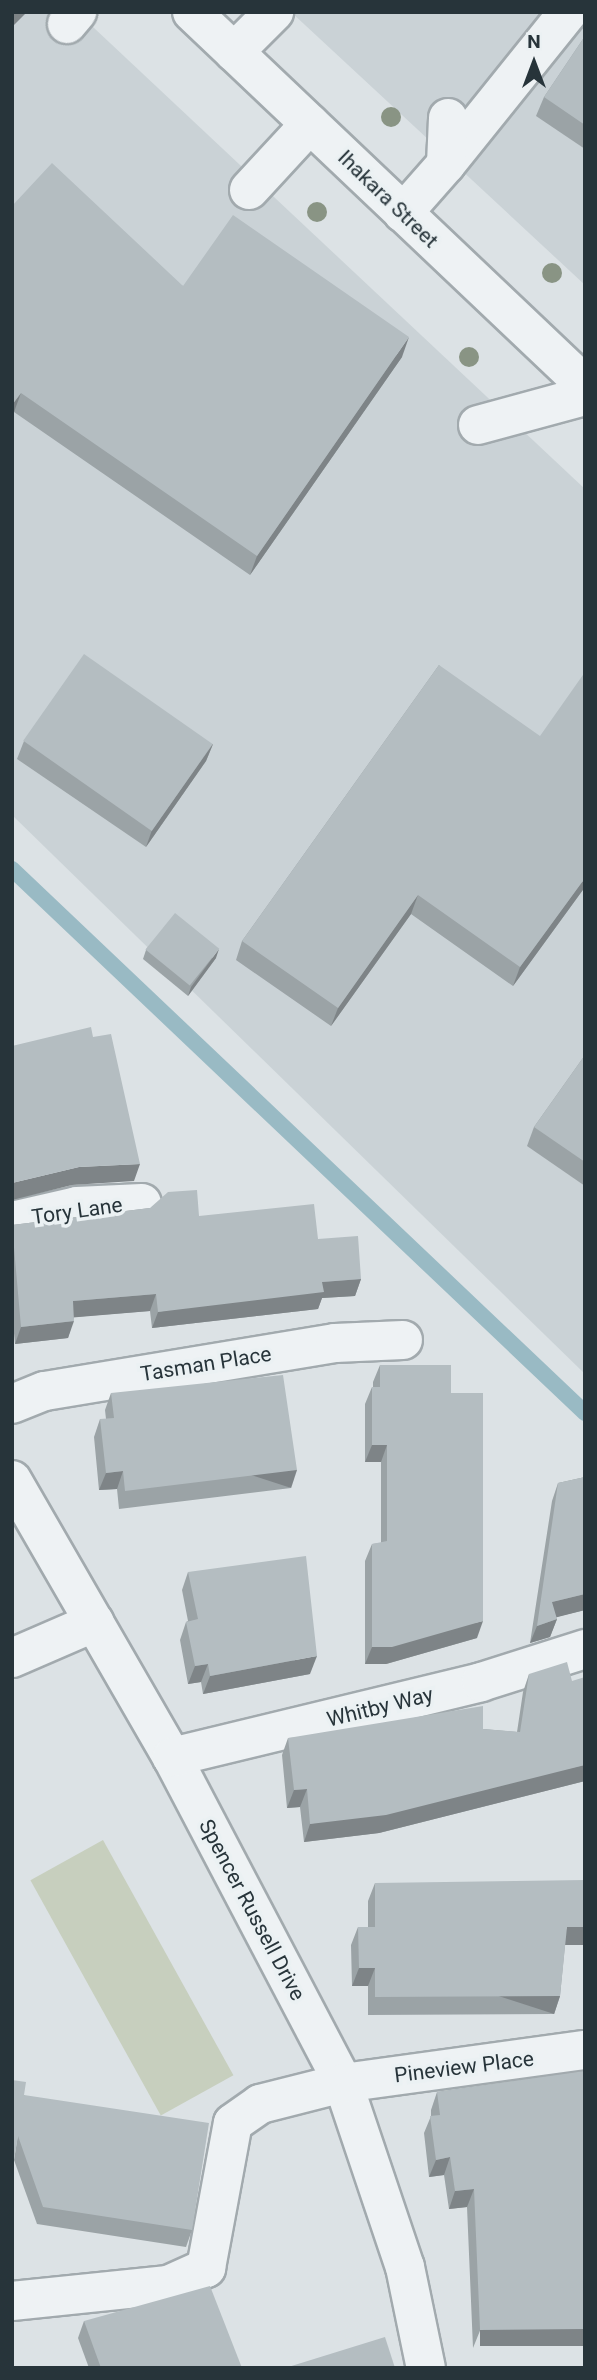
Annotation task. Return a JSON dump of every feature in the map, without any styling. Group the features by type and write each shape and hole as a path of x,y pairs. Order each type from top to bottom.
{"street":[{"name":"Ihakara Street","path":"192,12 585,385"},
{"path":"234,52 274,12"},
{"path":"403,213 446,164 568,12"},
{"path":"446,164 448,118"},
{"path":"249,190 310,124"},
{"path":"478,425 585,396"},
{"name":"Tory Lane","path":"12,1221 77,1206 142,1203"},
{"name":"Tasman Place","path":"12,1404 45,1391 335,1343 403,1340"},
{"name":"Spencer Russell Drive","path":"12,1480 172,1757 344,2082 405,2267 426,2368"},
{"path":"12,1658 95,1622"},
{"name":"Whitby Way","path":"172,1757 481,1682 585,1649"},
{"name":"Pineview Place","path":"12,2301 168,2285 206,2268 233,2123 260,2105 344,2082 585,2050"}],"shaded area":[{"path":"12,12 77,12 585,489 585,1374 12,815"},
{"path":"291,12 585,12 585,285"}],"green space":[{"path":"103,1840 233,2075 161,2116 30,1880"}],"building":[{"path":"585,36 585,125 544,97"},
{"path":"52,163 183,286 233,215 409,337 257,556 21,393 12,405 12,206"},
{"path":"84,654 213,744 152,831 23,741"},
{"path":"439,665 540,736 585,672 585,878 520,967 418,895 338,1008 242,941"},
{"path":"175,913 219,949 190,985 145,950"},
{"path":"91,1027 93,1037 111,1034 140,1164 79,1167 12,1183 12,1046"},
{"path":"585,1055 585,1162 534,1127"},
{"path":"197,1190 199,1216 314,1204 318,1239 358,1236 361,1279 322,1282 324,1292 158,1312 156,1294 73,1301 74,1321 21,1327 12,1225 150,1208 168,1192"},
{"path":"380,1365 451,1365 451,1393 483,1393 483,1621 392,1647 372,1647 372,1544 387,1541 387,1445 372,1445 372,1387 380,1387"},
{"path":"283,1375 297,1470 125,1491 123,1471 106,1473 100,1419 114,1418 111,1393"},
{"path":"585,1477 585,1594 552,1602 557,1619 537,1626 558,1483"},
{"path":"306,1556 317,1656 210,1676 208,1664 195,1666 186,1622 198,1619 188,1572"},
{"path":"567,1662 572,1681 585,1677 585,1765 386,1815 310,1824 307,1789 294,1790 288,1738 483,1706 483,1729 520,1732 529,1674"},
{"path":"585,1880 585,1927 567,1927 560,1996 375,1997 375,1968 359,1968 358,1927 375,1927 375,1883"},
{"path":"585,2071 585,2329 480,2330 474,2189 455,2191 450,2157 436,2160 430,2116 440,2115 437,2092"},
{"path":"12,2080 26,2082 24,2095 209,2123 192,2230 43,2207 18,2136 12,2172"},
{"path":"210,2286 242,2368 101,2368 84,2321"},
{"path":"385,2337 395,2368 285,2368"}],"waterway":[{"path":"12,869 585,1413"}]}
